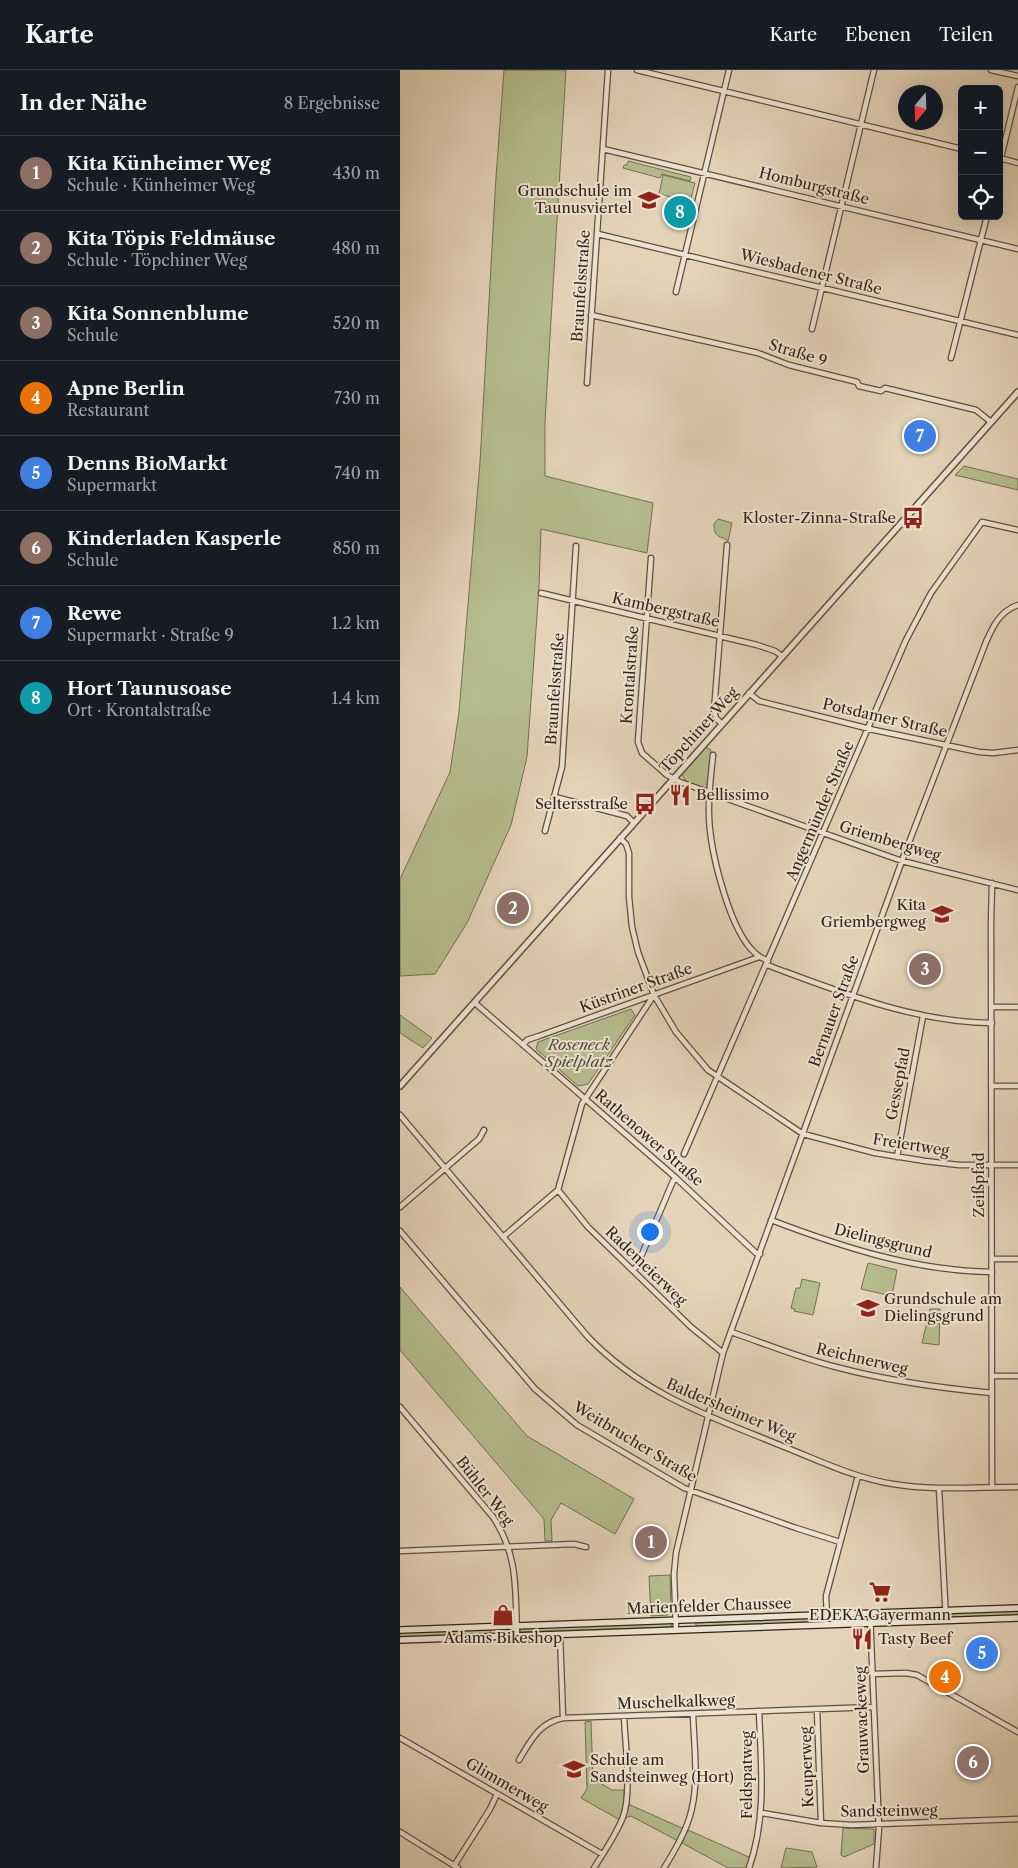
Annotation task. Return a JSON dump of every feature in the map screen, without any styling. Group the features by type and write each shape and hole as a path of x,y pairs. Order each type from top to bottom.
{"main road":[{"name":"Marienfelder Chaussee","path":"400,1630 1018,1608"},
{"name":"Marienfelder Chaussee","path":"400,1640 1018,1618"}],"street":[{"name":"Braunfelsstraße","path":"587,383 608,70"},
{"path":"637,70 958,148"},
{"path":"676,292 730,70"},
{"path":"812,329 874,70"},
{"path":"992,70 1018,76"},
{"path":"1003,146 1018,87"},
{"name":"Homburgstraße","path":"603,149 1018,249"},
{"path":"1003,159 1018,163"},
{"path":"952,358 986,220"},
{"name":"Wiesbadener Straße","path":"598,234 1018,335"},
{"name":"Straße 9","path":"591,314 758,353 789,365 858,382 859,386 881,391 885,388 976,410 991,422"},
{"name":"Töpchiner Weg","path":"400,1086 1018,392"},
{"name":"Angermünder Straße","path":"684,1154 903,648 924,605 982,522 1018,530"},
{"path":"722,724 716,718 714,711 726,545"},
{"name":"Braunfelsstraße","path":"545,831 562,768 576,546"},
{"name":"Krontalstraße","path":"651,558 638,746 642,753 672,779"},
{"name":"Kambergstraße","path":"541,593 764,647 782,656"},
{"name":"Bernauer Straße","path":"676,1630 675,1562 723,1353 902,861 986,642 995,623 1004,613 1018,605"},
{"name":"Potsdamer Straße","path":"749,693 759,701 869,729 985,753 1018,750"},
{"path":"713,754 709,793 710,831 719,879 744,938 759,957 767,963 853,996 895,1009 923,1016 992,1023"},
{"name":"Griembergweg","path":"672,779 902,861 1018,890"},
{"path":"555,797 627,816 634,823"},
{"name":"Freiertweg","path":"620,838 626,844 629,853 632,927 638,952 654,995 664,1015 694,1055 718,1078 803,1134 897,1157 958,1165 1018,1165"},
{"name":"Zeißpfad","path":"992,883 992,1487"},
{"name":"Küstriner Straße","path":"523,1045 528,1040 759,957"},
{"path":"504,1237 558,1190 585,1099 654,995"},
{"name":"Rathenower Straße","path":"475,1002 676,1178 756,1253 760,1254"},
{"path":"991,1007 1018,1007"},
{"name":"Gessepfad","path":"897,1157 923,1016"},
{"path":"991,1086 1018,1086"},
{"name":"Baldersheimer Weg","path":"400,1114 579,1327 607,1356 653,1390 708,1416 858,1476 898,1485 939,1488 1018,1487"},
{"path":"400,1207 481,1136 484,1130"},
{"path":"633,1270 637,1266 673,1181 676,1178"},
{"name":"Rademeierweg","path":"558,1190 588,1226 691,1327 723,1353"},
{"name":"Dielingsgrund","path":"771,1220 823,1239 907,1262 959,1271 992,1272"},
{"name":"Weitbrucher Straße","path":"400,1231 524,1377 548,1402 577,1425 690,1490 840,1542"},
{"path":"992,1259 1018,1259"},
{"name":"Reichnerweg","path":"731,1332 861,1374 930,1386 992,1393"},
{"path":"992,1376 1018,1376"},
{"name":"Bühler Weg","path":"400,1407 502,1530 509,1546 515,1574 517,1636"},
{"path":"827,1615 826,1596 858,1476"},
{"path":"939,1488 946,1620"},
{"path":"400,1551 574,1544 586,1547"},
{"name":"Grauwackeweg","path":"870,1614 879,1825 876,1868"},
{"path":"519,1760 540,1728 550,1722 563,1718 560,1634"},
{"path":"873,1674 906,1673 917,1675 1018,1732"},
{"name":"Muschelkalkweg","path":"563,1718 874,1707"},
{"name":"Keuperweg","path":"818,1710 821,1823"},
{"name":"Feldspatweg","path":"749,1868 762,1813 759,1711"},
{"path":"664,1868 684,1832 693,1802 695,1773 693,1714"},
{"path":"594,1868 621,1822 626,1803 624,1716"},
{"name":"Glimmerweg","path":"400,1738 602,1854"},
{"path":"400,1832 456,1867 497,1794"},
{"name":"Sandsteinweg","path":"762,1813 821,1823 879,1825 1018,1819"}],"green space":[{"path":"504,70 566,70 545,421 545,476 653,503 647,553 541,529 539,587 527,757 511,825 467,923 435,974 400,976 400,879 450,772 459,712 480,462"},
{"path":"628,161 691,177 690,181 662,174 660,178 623,168 624,165 627,165"},
{"path":"663,175 695,183 690,202 659,194"},
{"path":"964,466 1018,479 1018,490 955,475"},
{"path":"718,519 732,523 728,541 718,536 715,532 714,524"},
{"path":"706,747 711,750 708,786 705,789 686,781 682,775"},
{"name":"Roseneck Spielplatz","path":"631,1009 635,1015 588,1084 578,1086 536,1049 538,1042"},
{"path":"400,1015 432,1038 423,1048 400,1033"},
{"path":"868,1263 897,1270 892,1296 861,1289"},
{"path":"802,1279 820,1283 813,1315 794,1311 795,1309 791,1308 796,1288 800,1288"},
{"path":"400,1287 527,1436 634,1499 615,1534 561,1503 551,1520 552,1541 545,1541 544,1519 400,1350"},
{"path":"930,1309 940,1309 939,1345 922,1343"},
{"path":"670,1575 671,1611 668,1615 651,1616 649,1576"},
{"path":"1018,1610 1018,1615 948,1617 949,1613"},
{"path":"849,1616 848,1621 697,1626 695,1623"},
{"path":"670,1622 672,1627 520,1632 520,1628"},
{"path":"489,1629 491,1632 489,1634 400,1637 400,1632"},
{"path":"591,1721 593,1779 612,1790 624,1790 624,1804 620,1820 581,1798 587,1789 585,1722"},
{"path":"628,1804 684,1829 678,1841 631,1816 625,1818"},
{"path":"843,1828 874,1829 874,1844 844,1857 841,1855"},
{"path":"688,1830 751,1858 747,1868 728,1868 682,1843"},
{"path":"786,1848 812,1852 817,1867 781,1868"}],"place":[{"name":"Grundschule im Taunusviertel","path":"649,200"},
{"name":"Hort Taunusoase","path":"680,212"},
{"name":"Rewe","path":"920,436"},
{"name":"Kloster-Zinna-Straße","path":"913,518"},
{"name":"Bellissimo","path":"680,795"},
{"name":"Seltersstraße","path":"645,804"},
{"name":"Kita Töpis Feldmäuse","path":"513,908"},
{"name":"Kita Griembergweg","path":"942,914"},
{"name":"Kita Sonnenblume","path":"925,969"},
{"name":"Grundschule am Dielingsgrund","path":"868,1308"},
{"name":"Kita Künheimer Weg","path":"651,1542"},
{"name":"EDEKA Gayermann","path":"880,1592"},
{"name":"Adams Bikeshop","path":"503,1615"},
{"name":"Tasty Beef","path":"862,1639"},
{"name":"Denns BioMarkt","path":"982,1653"},
{"name":"Apne Berlin","path":"945,1677"},
{"name":"Kinderladen Kasperle","path":"973,1762"},
{"name":"Schule am Sandsteinweg (Hort)","path":"574,1769"}]}
